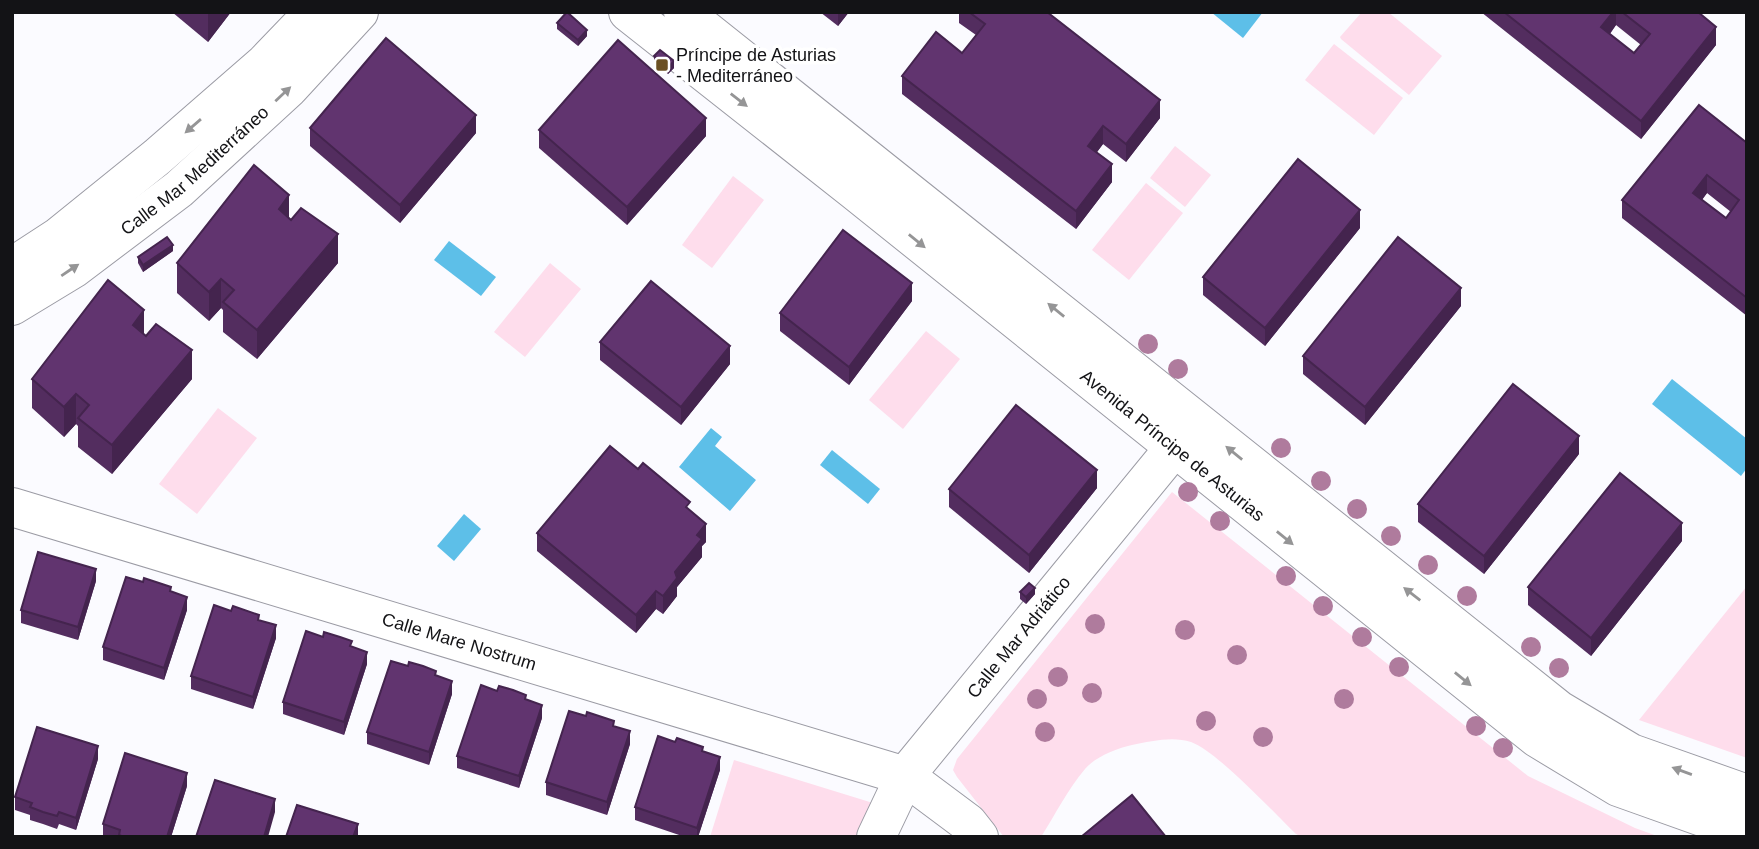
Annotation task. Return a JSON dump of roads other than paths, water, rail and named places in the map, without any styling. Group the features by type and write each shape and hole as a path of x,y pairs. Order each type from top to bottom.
{"street":[{"name":"Calle Mar Mediterráneo","path":"12,267 58,237 157,156 265,64 314,12"},
{"name":"Calle Mar Mediterráneo","path":"12,306 73,269 179,188 289,88 359,12"},
{"name":"Avenida Príncipe de Asturias","path":"628,12 1537,738 1618,787 1747,833"},
{"name":"Avenida Príncipe de Asturias","path":"683,12 1559,710 1632,753 1747,794"},
{"name":"Calle Mar Adriático","path":"876,837 905,776 1174,448"},
{"name":"Calle Mare Nostrum","path":"12,507 905,776 968,823 979,837"},
{"path":"905,776 940,837"}],"water":[{"path":"1211,12 1263,12 1243,38"},
{"path":"449,241 496,277 481,296 434,260"},
{"path":"1672,379 1747,439 1747,468 1741,476 1652,404"},
{"path":"711,428 722,437 715,446 756,480 730,511 679,467"},
{"path":"832,450 880,489 868,504 820,465"},
{"path":"464,514 481,529 454,561 437,546"}],"place":[{"name":"Príncipe de Asturias - Mediterráneo","path":"662,65"}]}
